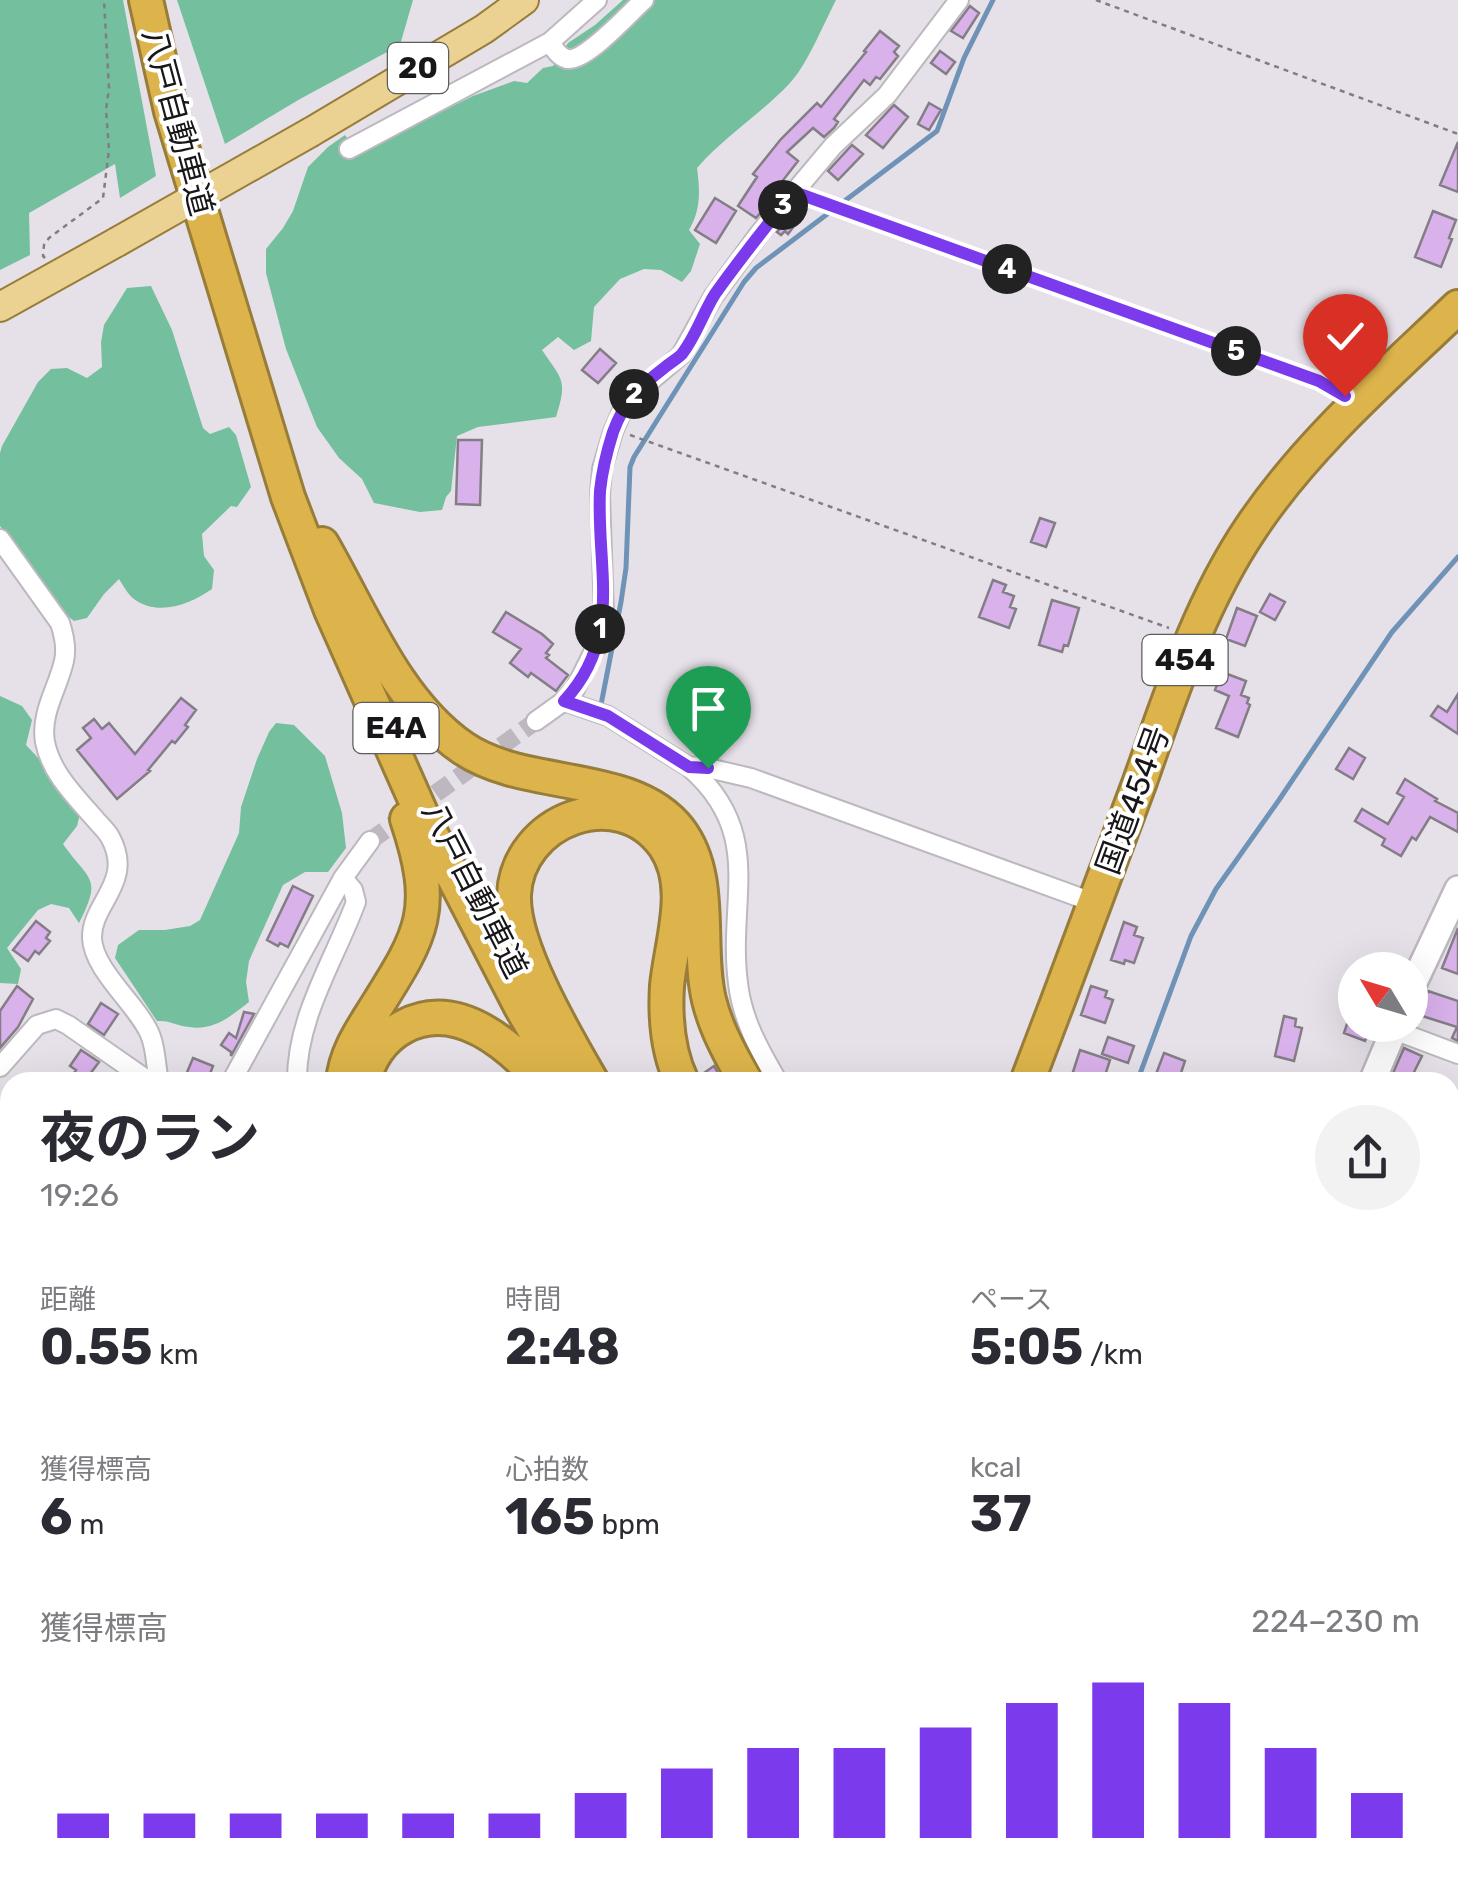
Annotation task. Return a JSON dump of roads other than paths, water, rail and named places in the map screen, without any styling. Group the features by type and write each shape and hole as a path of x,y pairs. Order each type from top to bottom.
{"highway":[{"name":"八戸自動車道","path":"146,0 171,111 288,497 330,610 425,822 521,1008 559,1072"},
{"name":"国道454号","path":"1032,1072 1194,638 1218,584 1284,482 1458,307"},
{"name":"八戸自動車道","path":"246,358 310,523 436,816 522,984 574,1072"},
{"name":"E4A","path":"310,523 398,680 440,729 487,762 623,794 653,808 678,828 692,854 699,884 709,1000 741,1072"},
{"name":"E4A","path":"330,610 349,674 407,820 419,860 424,902 412,947 356,1040 346,1072"},
{"path":"586,1072 556,1020 528,956 518,928 514,892 525,857 546,833 574,817 602,812 630,819 655,835 665,846 676,871 679,900 667,1007 672,1055 678,1072"},
{"path":"367,1072 374,1054 394,1032 420,1020 450,1018 496,1038 533,1072"}],"main road":[{"name":"20","path":"0,307 311,132 484,29 524,0"}],"street":[{"path":"349,149 550,42 597,0"},
{"path":"550,42 564,58 572,60 599,44 644,0"},
{"path":"536,721 575,689 595,649 604,615 602,469 626,402 681,355 713,297 759,234 833,146 887,95 959,0"},
{"path":"0,538 60,623 65,639 64,659 44,728 46,746 56,772 110,837 118,862 116,878 92,939 100,961 151,1036 157,1072"},
{"path":"564,701 608,716 689,767 716,795 734,832 740,880 736,958 743,1010 772,1072"},
{"path":"689,767 751,778 1096,903"},
{"path":"236,1072 343,878 370,841"},
{"path":"296,1072 308,1014 356,902 353,890 343,878"},
{"path":"1428,960 1451,920 1458,890"},
{"path":"0,1068 36,1025 56,1019 136,1072"},
{"path":"1376,1072 1389,1042"},
{"path":"1428,1042 1458,1054"}],"waterway":[{"path":"600,710 626,568 630,467 634,457 756,268 937,131 964,58 993,0"},
{"path":"1141,1072 1191,936 1216,889 1392,632 1458,557"}],"tunnel":[{"path":"370,841 536,721"}]}
